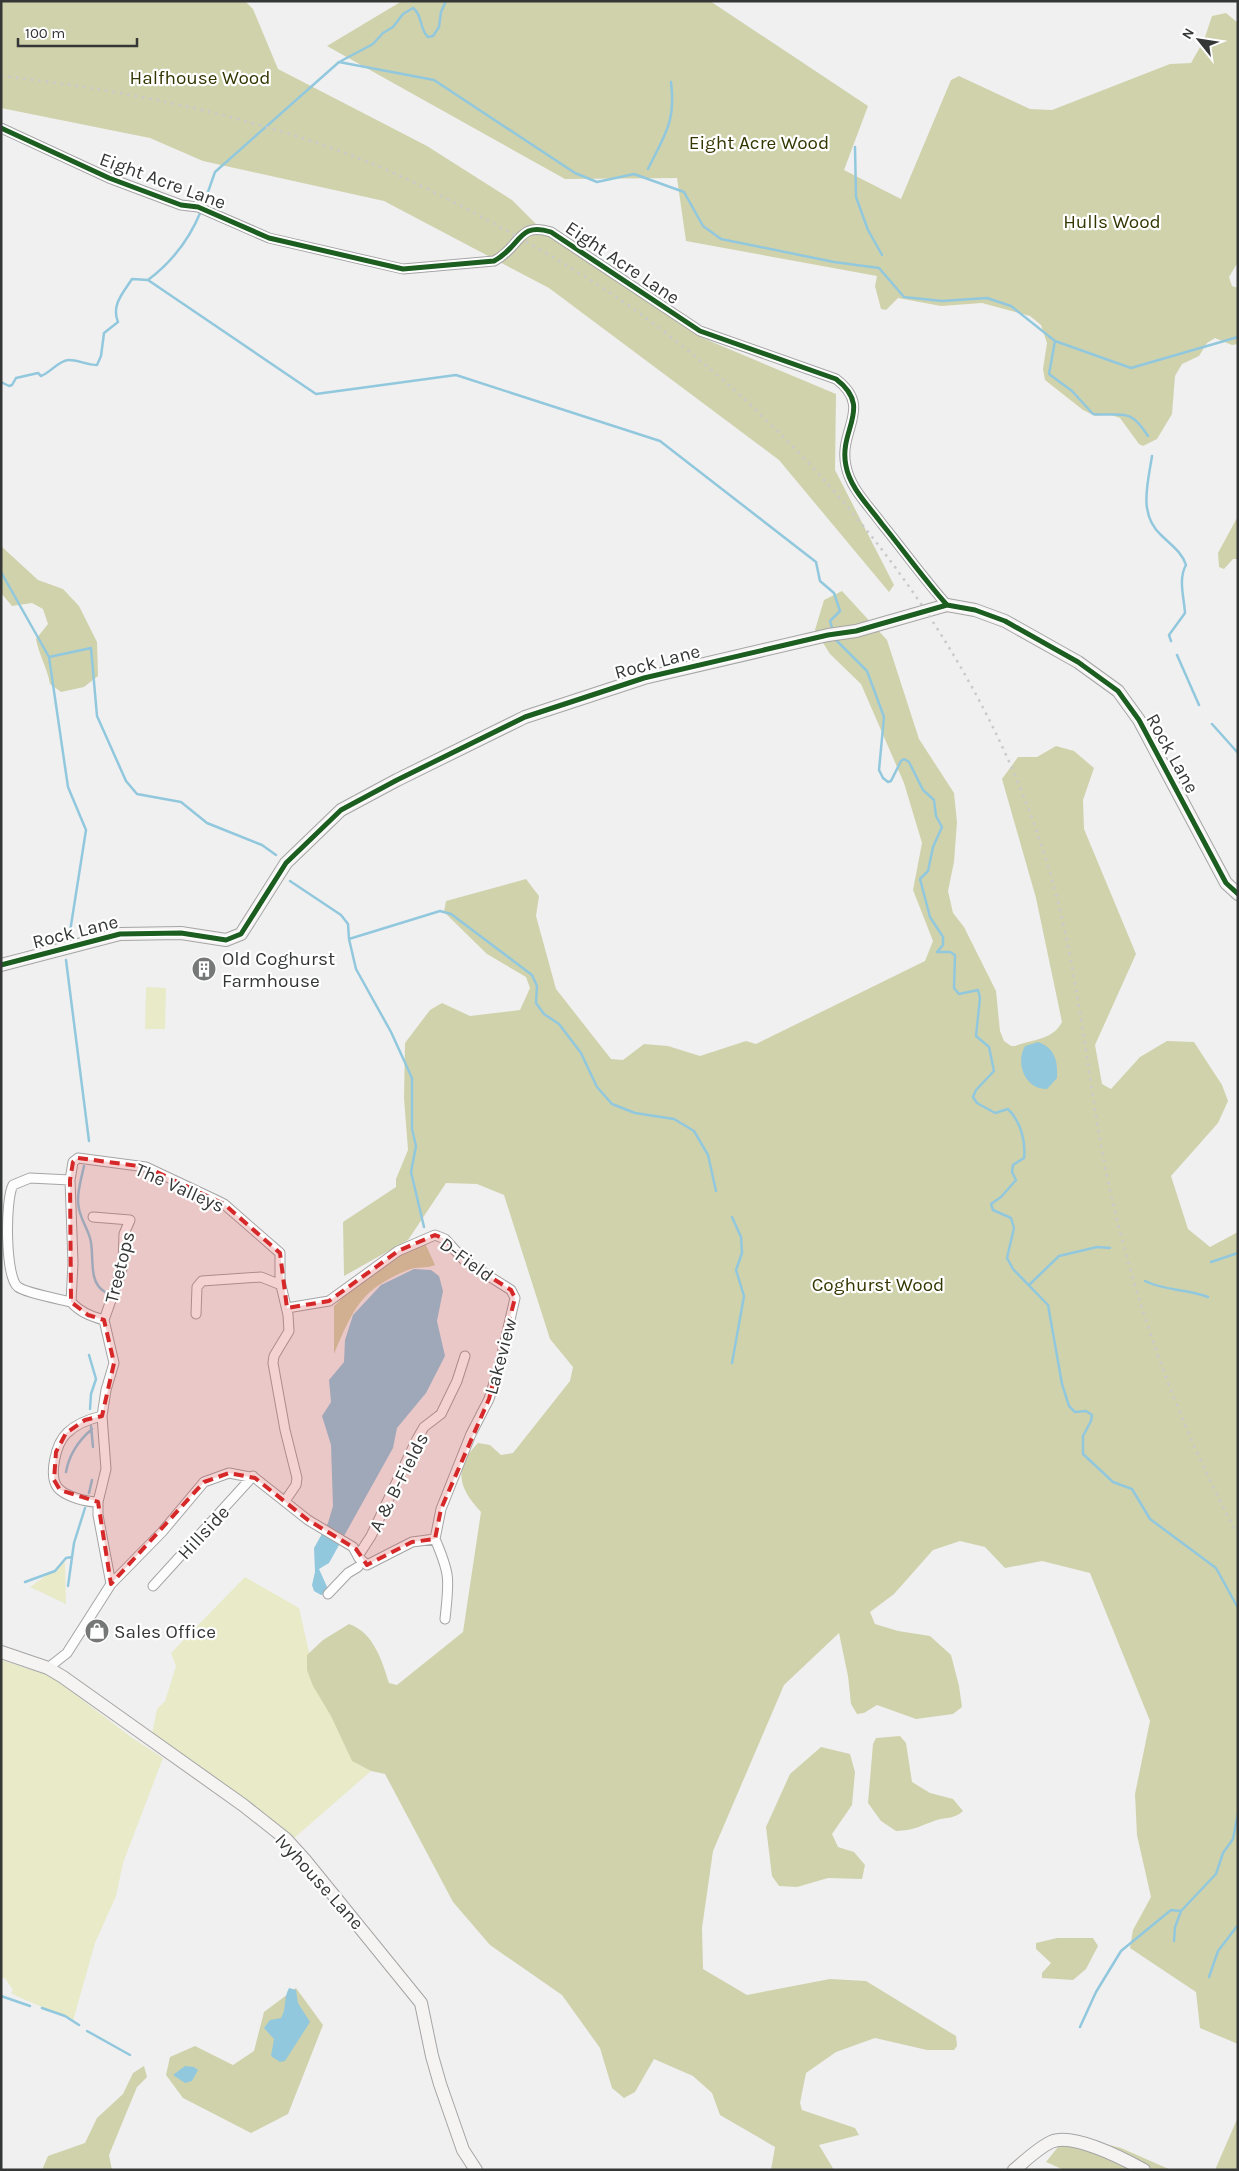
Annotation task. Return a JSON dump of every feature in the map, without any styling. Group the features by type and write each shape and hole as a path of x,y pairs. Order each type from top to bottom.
{"street":[{"name":"Eight Acre Lane","path":"1,128 110,178 181,205 198,207 269,238 403,269 494,261 505,255 528,230 534,227 552,232 700,331 836,380 853,396 855,408 844,448 849,480 947,605"},
{"name":"Rock Lane","path":"1,965 120,934 181,933 226,940 242,934 286,863 341,810 397,780 534,714 644,678 834,634 856,631 947,605 975,610 1005,621 1078,662 1118,692 1139,720 1226,883 1238,894"},
{"name":"The Valleys","path":"70,1180 73,1162 78,1158 92,1158 146,1167 224,1204 280,1253 281,1285 287,1308 289,1331 274,1356 273,1363 285,1430 297,1478 296,1485 285,1501"},
{"path":"71,1302 73,1264 70,1180 30,1178 13,1185 8,1198 11,1280 18,1288 71,1302 77,1309 104,1320 114,1363 106,1390 102,1416 106,1469 98,1502 98,1515 111,1584"},
{"name":"Treetops","path":"93,1217 130,1220 130,1224 124,1234 122,1266 104,1320"},
{"name":"D-Field","path":"287,1308 329,1301 398,1251 435,1236 445,1239 461,1258 499,1282"},
{"path":"196,1314 197,1287 202,1281 261,1277 281,1285"},
{"name":"Lakeview","path":"435,1540 441,1509 471,1434 489,1399 499,1367 515,1298 511,1290 499,1282"},
{"name":"A & B-Fields","path":"358,1556 371,1536 424,1427 441,1414 457,1381 465,1356"},
{"path":"98,1502 88,1502 60,1490 54,1480 54,1465 56,1452 66,1433 86,1420 102,1416"},
{"path":"48,1668 67,1653 111,1584 162,1532 204,1482 229,1473 253,1476 320,1527 356,1550 358,1556 367,1565 412,1542 435,1540 447,1567 450,1579 445,1619"},
{"name":"Hillside","path":"153,1586 253,1476"},
{"path":"328,1594 348,1572 358,1567"},
{"name":"Ivyhouse Lane","path":"1,1652 48,1668 63,1677 243,1805 286,1839 421,2003 440,2084 463,2150 476,2170"},
{"path":"63,1677 67,1653"},
{"path":"1014,2170 1050,2142 1062,2139 1089,2146 1144,2170"}],"highlighted area":[{"path":"78,1158 146,1167 224,1204 280,1253 287,1308 329,1301 398,1251 435,1235 445,1239 465,1261 511,1290 515,1298 489,1399 441,1509 435,1539 412,1542 367,1565 356,1549 308,1520 255,1478 229,1473 204,1482 111,1584 98,1502 60,1490 54,1480 56,1452 66,1433 85,1420 102,1416 114,1363 104,1320 88,1315 71,1302 70,1180 73,1162"}],"green space":[{"name":"Halfhouse Wood","path":"1,1 245,1 253,9 278,69 427,146 512,200 547,235 698,336 836,394 835,470 894,585 889,592 779,460 549,288 384,201 203,161 150,138 1,108"},
{"path":"402,1 710,1 868,106 844,170 901,199 951,80 959,76 1030,109 1052,110 1170,64 1191,63 1204,40 1212,16 1226,13 1238,23 1238,262 1229,277 1232,286 1238,288 1238,344 1232,345 1215,338 1207,343 1199,356 1182,364 1175,376 1172,414 1157,439 1143,446 1139,444 1120,418 1109,414 1095,416 1083,410 1045,380 1043,369 1047,343 1041,325 1030,316 982,303 941,306 898,298 886,310 881,309 875,286 877,276 686,241 677,178 565,179 327,46"},
{"path":"1238,516 1238,559 1233,559 1224,569 1219,567 1218,553"},
{"path":"1,546 38,580 63,589 79,606 97,642 98,676 84,687 61,692 50,684 36,639 48,624 43,609 32,603 12,606 1,593"},
{"name":"Coghurst Wood","path":"842,591 887,640 919,739 954,793 957,822 954,862 948,891 953,913 964,927 996,991 1000,1031 1004,1041 1011,1046 1015,1046 1042,1038 1058,1028 1062,1022 1036,898 1002,779 1018,757 1037,757 1056,746 1074,751 1094,768 1083,800 1084,829 1136,954 1095,1045 1102,1084 1111,1089 1140,1057 1167,1041 1194,1042 1222,1085 1228,1101 1218,1123 1171,1176 1188,1229 1210,1247 1238,1232 1238,2044 1200,2028 1196,1992 1130,1948 1133,1930 1151,1897 1137,1835 1135,1794 1150,1721 1090,1573 1042,1561 1005,1568 985,1547 960,1541 933,1550 894,1594 870,1612 875,1624 898,1631 930,1636 951,1655 962,1707 953,1714 916,1719 877,1705 864,1713 857,1714 851,1704 848,1676 839,1633 784,1685 713,1851 702,1928 703,1969 747,1995 830,1979 866,1981 956,2036 957,2046 954,2050 927,2050 875,2038 836,2052 806,2073 800,2103 802,2110 855,2128 859,2135 819,2145 834,2170 771,2170 775,2147 720,2115 712,2093 693,2076 654,2059 635,2092 624,2098 612,2088 600,2048 562,1995 490,1945 453,1902 385,1774 371,1771 352,1761 331,1716 313,1686 307,1670 307,1655 323,1640 349,1624 364,1633 370,1640 380,1656 389,1683 397,1685 463,1632 481,1512 467,1495 463,1486 462,1469 465,1461 478,1443 490,1445 501,1455 513,1453 570,1381 573,1367 550,1339 504,1195 477,1184 446,1183 408,1240 344,1276 343,1222 396,1187 396,1179 408,1150 404,1098 405,1043 430,1010 442,1003 470,1016 520,1010 530,988 526,977 487,954 444,912 446,901 526,879 539,896 536,916 556,989 611,1059 623,1060 644,1044 668,1046 700,1056 746,1041 756,1044 925,961 933,941 913,890 922,843 904,783 861,684 830,654 815,630 824,600"},
{"path":"146,987 166,988 165,1029 145,1029"},
{"path":"425,1243 435,1265 408,1270 392,1277 369,1293 353,1313 334,1354 334,1306 380,1261"},
{"path":"65,1562 66,1604 30,1587"},
{"path":"245,1577 299,1608 313,1669 344,1743 352,1761 371,1771 293,1839 152,1734 157,1709 165,1701 176,1666 171,1653"},
{"path":"1,1660 51,1676 131,1737 163,1758 123,1863 116,1896 95,1943 73,2021 11,1993 13,1990 5,1978 1,1978"},
{"path":"900,1736 906,1743 912,1782 930,1793 953,1799 963,1811 960,1814 908,1830 896,1831 881,1821 868,1803 873,1744 876,1738"},
{"path":"821,1747 850,1754 855,1772 852,1805 832,1834 838,1847 854,1852 865,1865 862,1879 828,1878 797,1887 779,1886 772,1876 766,1827 790,1774"},
{"path":"1057,1938 1093,1938 1098,1946 1086,1969 1073,1980 1042,1978 1042,1973 1051,1963 1036,1949 1036,1943"},
{"path":"296,1988 323,2025 288,2114 251,2133 183,2098 166,2075 170,2057 195,2046 233,2065 254,2051 264,2012"},
{"path":"144,2066 147,2077 137,2087 109,2155 112,2170 42,2170 48,2156 85,2143 97,2118 123,2094 133,2073"},
{"path":"1238,2117 1238,2170 1215,2170"},
{"path":"1079,2137 1121,2148 1171,2170 1064,2170 1046,2162 1058,2147"}],"water":[{"path":"1038,1042 1052,1052 1057,1066 1057,1078 1047,1089 1033,1085 1024,1074 1022,1067 1022,1053 1025,1046"},
{"path":"414,1269 431,1270 439,1276 443,1291 437,1321 445,1356 426,1393 397,1428 393,1448 329,1563 319,1569 328,1589 327,1593 321,1595 314,1591 312,1585 315,1572 314,1548 328,1523 333,1506 331,1445 322,1416 331,1402 329,1380 344,1362 345,1340 353,1315 381,1285"},
{"path":"289,1988 296,1990 298,2003 310,2022 285,2061 280,2062 271,2056 274,2039 264,2028 270,2020 281,2018"},
{"path":"185,2066 194,2067 198,2070 192,2081 185,2083 173,2075"}],"waterway":[{"path":"341,61 373,44 383,33 393,27 403,14 413,8 418,14 425,34 428,37 433,36 439,27 441,12 446,1"},
{"path":"203,206 215,172 339,62 434,80 575,173 597,182 634,174 684,192 703,226 721,239 834,262 879,268 904,297 942,301 987,298 1011,306 1055,341 1131,368 1238,337"},
{"path":"648,169 668,127 672,108 671,82"},
{"path":"855,147 856,197 868,230 882,255"},
{"path":"148,280 179,249 201,211"},
{"path":"1,382 9,386 12,385 16,378 38,373 41,376 58,364 69,360 97,365 101,356 104,333 118,322 116,310 122,294 132,279 148,280 316,394 456,375 660,441 816,562 820,581 834,593 840,611 830,621 833,631"},
{"path":"1055,341 1049,374 1072,391 1093,414 1125,415 1136,420 1148,436"},
{"path":"1152,456 1146,498 1149,518 1161,535 1179,552 1186,565 1182,576 1185,613 1169,635 1171,641"},
{"path":"1,572 49,657 68,787 86,830 69,938"},
{"path":"835,639 867,671 884,717 879,770 883,778 888,782 891,781 901,761 904,759 909,762 923,790 934,800 936,816 942,827 933,847 928,871 920,879 930,917 943,937 943,945 937,952 950,952 955,955 954,988 959,994 978,990 980,998 976,1036 989,1047 994,1071 976,1090 973,1097 977,1103 995,1113 1008,1109 1019,1125 1024,1144 1024,1158 1013,1165 1012,1172 1016,1180 1001,1197 991,1204 993,1210 1011,1218 1014,1228 1007,1258 1013,1269 1048,1305 1062,1384 1069,1406 1075,1412 1086,1411 1092,1415 1083,1436 1083,1454 1113,1482 1132,1489 1150,1519 1216,1568 1238,1608"},
{"path":"49,657 91,648 97,716 126,781 137,794 181,802 207,823 262,845 276,855"},
{"path":"1177,655 1199,705"},
{"path":"1212,724 1238,753"},
{"path":"290,881 341,915 348,924 349,939 356,969 391,1032 412,1078 412,1129 416,1146 411,1172 424,1227"},
{"path":"349,939 440,911 451,914 532,975 537,986 536,1003 544,1014 559,1024 581,1053 597,1087 612,1104 635,1113 674,1119 694,1131 708,1155 716,1191"},
{"path":"66,960 89,1141"},
{"path":"84,1166 78,1193 78,1204 90,1238 96,1282 105,1292"},
{"path":"732,1217 741,1237 742,1253 736,1270 744,1296 732,1363"},
{"path":"1029,1285 1059,1256 1097,1247 1110,1248"},
{"path":"1211,1262 1238,1253"},
{"path":"1145,1281 1160,1287 1208,1297"},
{"path":"89,1355 96,1379 91,1394 90,1409"},
{"path":"91,1426 93,1447"},
{"path":"66,1472 69,1460 75,1449 82,1438 92,1429"},
{"path":"89,1493 92,1480"},
{"path":"68,1586 74,1543 85,1508"},
{"path":"25,1582 55,1571 66,1558 72,1557"},
{"path":"1080,2027 1096,1992 1121,1951 1171,1910 1181,1911 1216,1874 1223,1853 1233,1839 1238,1813"},
{"path":"1174,1941 1175,1927 1181,1911"},
{"path":"1209,1977 1218,1951 1238,1925"},
{"path":"1,1996 30,2006"},
{"path":"42,2008 65,2016 79,2025"},
{"path":"87,2031 130,2055"}],"railway":[{"path":"1,76 45,81 134,96 264,126 348,154 444,197 565,264 627,304 667,334 730,386 789,443 845,504 897,570 944,639 985,711 1020,786 1047,863 1065,931 1110,1191 1137,1292 1172,1393 1192,1442 1238,1535"}],"cycle path":[{"path":"1,128 109,178 181,205 198,207 269,238 403,269 494,261 510,249 526,233 532,230 551,232 700,331 836,379 847,390 854,410 845,453 846,466 851,482 866,504 947,605"},
{"path":"1,965 120,934 181,933 226,940 241,934 286,863 341,810 397,780 525,717 644,678 828,635 856,631 947,605 975,610 1005,621 1078,662 1118,691 1139,720 1226,883 1238,894"}],"place":[{"name":"Old Coghurst Farmhouse","path":"204,969"},
{"name":"Sales Office","path":"97,1631"}],"park label":[{"name":"Eight Acre Wood","path":"759,142"},
{"name":"Hulls Wood","path":"1112,221"}]}
